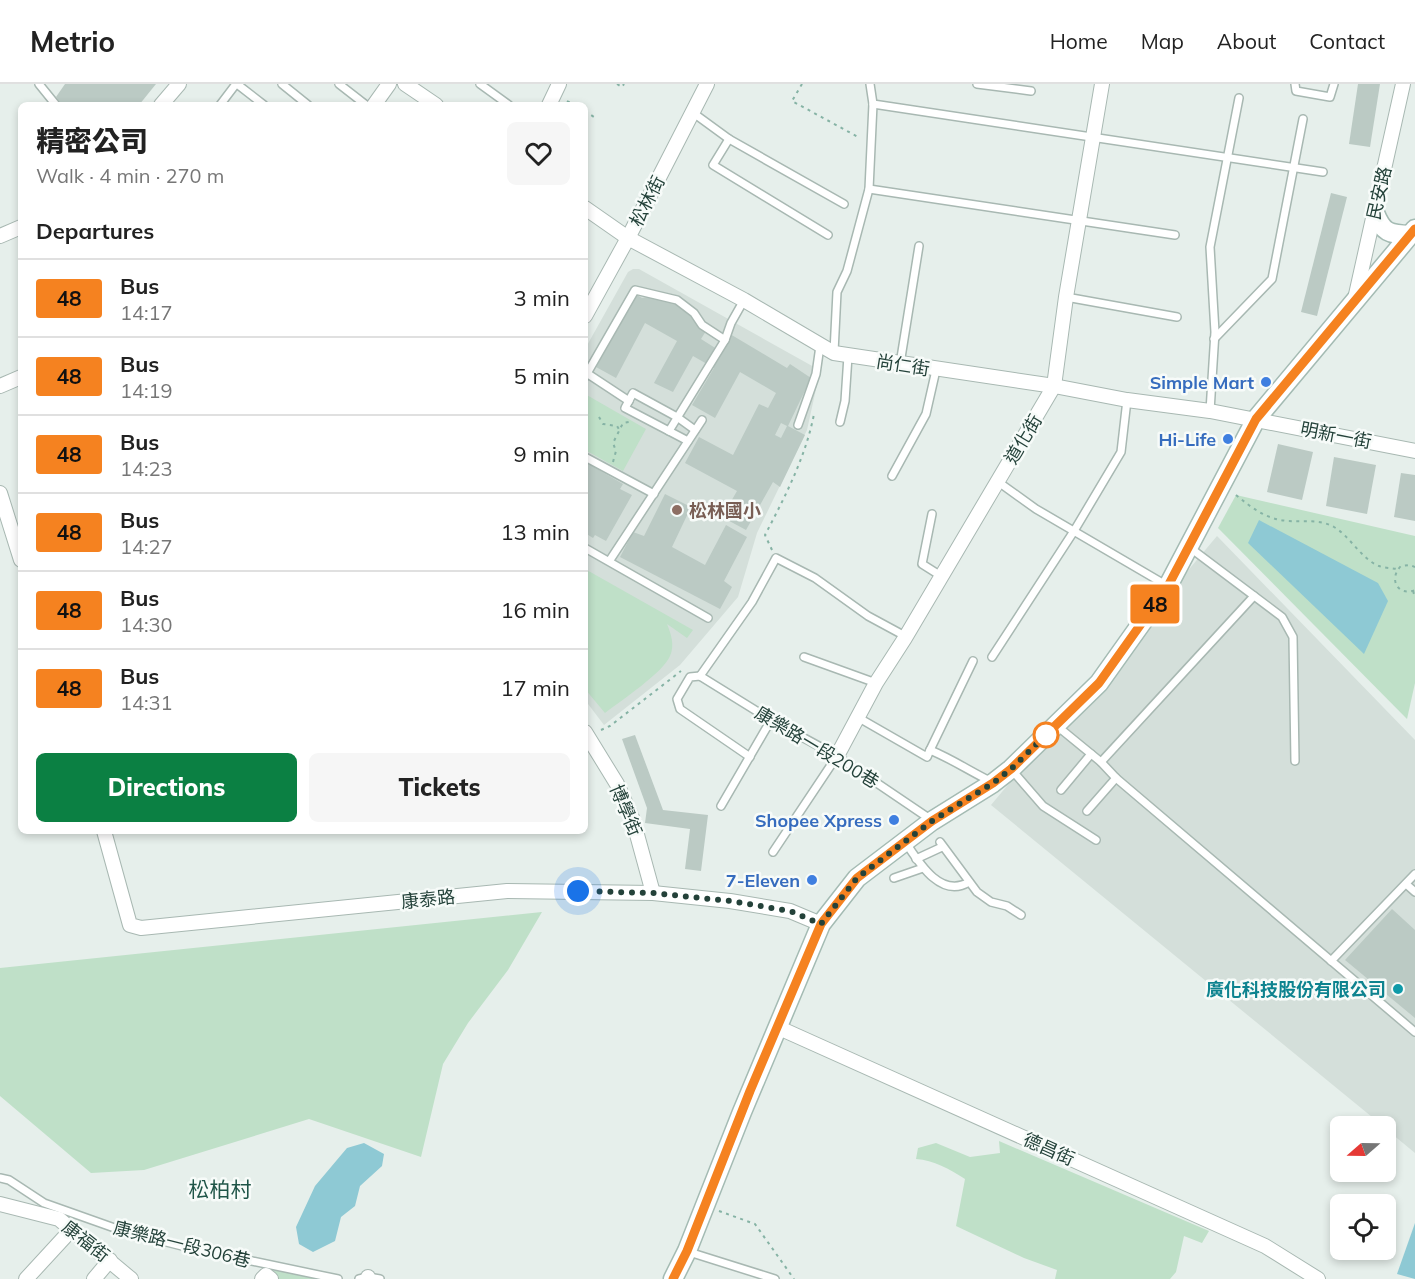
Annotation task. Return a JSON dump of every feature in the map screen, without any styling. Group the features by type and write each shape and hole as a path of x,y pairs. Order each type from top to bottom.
{"street":[{"path":"164,102 179,84"},
{"path":"376,102 389,84"},
{"path":"405,84 432,102"},
{"path":"550,102 559,84"},
{"name":"松林街","path":"588,311 707,84"},
{"name":"道化街","path":"837,756 876,683 1054,386 1066,297 1102,84"},
{"name":"民安路","path":"1354,302 1402,84"},
{"name":"尚仁街","path":"588,210 628,238 744,300 834,353 1256,419"},
{"path":"1375,213 1380,226 1391,234 1413,232"},
{"path":"0,236 18,228"},
{"path":"673,1279 687,1251 821,924 857,878 932,821 1011,769 1099,683 1168,586 1256,419 1413,232"},
{"path":"0,386 18,378"},
{"name":"明新一街","path":"1256,419 1415,451"},
{"path":"0,493 18,550"},
{"name":"博學街","path":"588,738 617,784 633,820 653,893"},
{"name":"康泰路","path":"105,834 130,925 141,928 507,891 653,893 730,901 790,911 821,924"},
{"name":"德昌街","path":"777,1027 1265,1246 1318,1279"},
{"name":"康福街","path":"0,1204 59,1219 131,1279"},
{"path":"26,1279 72,1229"},
{"path":"94,1279 110,1260"}],"lane":[{"path":"222,102 237,84 260,102"},
{"path":"282,84 304,102"},
{"path":"339,84 362,102"},
{"path":"480,84 505,102"},
{"path":"834,353 837,292 847,271 869,189 873,104 870,84"},
{"path":"977,84 1031,91"},
{"path":"1295,84 1296,91 1330,98 1334,84"},
{"path":"39,85 53,102"},
{"path":"1210,411 1214,339 1210,247 1239,98"},
{"path":"873,104 1323,172"},
{"path":"692,112 729,139 844,204"},
{"path":"1214,339 1272,279 1303,119"},
{"path":"729,139 713,165 828,235"},
{"path":"869,189 1080,219 1174,235"},
{"path":"900,364 919,246"},
{"path":"588,371 635,290 666,296 685,304 702,325 725,340"},
{"path":"1066,297 1177,317"},
{"path":"669,431 725,340 731,323 744,300"},
{"path":"798,425 816,374 820,346"},
{"path":"840,422 845,401 848,357"},
{"path":"892,476 926,414 936,370"},
{"path":"588,375 629,401"},
{"path":"688,441 625,408 633,393 677,417 695,430"},
{"path":"992,657 1074,531 1121,452 1127,400"},
{"path":"610,560 702,420"},
{"path":"588,459 654,494"},
{"path":"997,482 1036,508 1168,586"},
{"path":"932,514 921,564 941,576"},
{"path":"1189,547 1282,617 1293,637 1295,761"},
{"path":"588,549 708,618"},
{"path":"750,757 680,709 677,699 690,676 700,676 752,602 776,558 815,578 868,616 905,636"},
{"path":"1101,762 1254,596"},
{"path":"804,657 876,683"},
{"path":"859,718 927,757 973,661"},
{"name":"康樂路一段200巷","path":"700,676 771,720 837,756 932,821"},
{"path":"721,806 771,720"},
{"path":"1057,726 1415,1032"},
{"path":"930,750 951,758 971,772 993,783"},
{"path":"1061,790 1091,753"},
{"path":"773,852 837,756"},
{"path":"1011,769 1043,806 1096,840"},
{"path":"1087,811 1116,778"},
{"path":"904,841 923,868 945,885 953,888 969,882"},
{"path":"916,859 941,844 977,892 991,902 1007,906 1021,915"},
{"path":"894,878 923,868"},
{"path":"1331,961 1415,874"},
{"path":"1406,884 1415,892"},
{"name":"康樂路一段306巷","path":"0,1178 9,1180 44,1203 123,1231 190,1248 338,1279"},
{"path":"687,1251 775,1279"}],"path":[{"path":"617,84 622,87 624,84"},
{"path":"802,84 792,101 871,144"},
{"path":"588,113 594,117"},
{"path":"776,558 765,535 780,508 796,470 811,430 815,409"},
{"path":"610,470 616,452 613,443 623,423 630,422 637,414"},
{"path":"599,417 603,424 617,426 620,431"},
{"path":"1236,495 1268,518 1313,521 1332,526 1378,566 1397,569 1405,565 1415,567"},
{"path":"1397,569 1394,578 1396,587 1404,592 1414,590 1415,597"},
{"path":"588,734 610,726 685,668 700,676"},
{"path":"704,1205 755,1224 794,1279"}],"shaded area":[{"name":"松林國小","path":"639,269 814,367 818,380 807,430 757,533 738,597 680,665 604,725 588,704 588,344 628,272"},
{"path":"1217,536 1415,740 1415,1153 1396,1137 1396,1116 1371,1116 991,805"}],"green space":[{"path":"588,396 646,429 623,471 588,452"},
{"path":"1236,495 1415,536 1415,683 1407,719 1218,528"},
{"path":"588,571 693,630 687,638 667,624 672,648 666,663 605,713 588,693"},
{"path":"542,912 508,970 468,1023 443,1064 421,1157 309,1119 144,1170 91,1173 0,1096 0,968"},
{"path":"999,1141 1209,1231 1202,1243 1184,1236 1176,1272 1170,1279 1055,1279 1057,1270 1024,1258 956,1226 965,1179 935,1163 916,1159 918,1148 936,1143 970,1157 1000,1153"},
{"path":"269,1268 316,1279 276,1279 269,1273"}],"water":[{"path":"1259,520 1378,583 1388,601 1364,654 1248,543"},
{"path":"364,1143 384,1154 382,1166 360,1186 355,1206 341,1217 335,1241 313,1252 299,1244 296,1227 315,1186 347,1148"},
{"path":"1415,1223 1415,1279 1397,1274"}],"building":[{"path":"65,84 156,84 141,102 60,102 56,97"},
{"path":"1358,84 1380,84 1370,147 1349,144"},
{"path":"1331,193 1347,197 1317,316 1301,312"},
{"path":"637,295 642,298 655,296 684,304 706,331 701,339 720,351 730,334 787,368 790,364 811,378 788,426 805,435 780,487 773,482 746,530 722,517 737,491 685,463 699,437 733,455 759,404 768,408 776,393 740,372 715,418 692,405 714,368 693,356 673,392 654,383 677,341 645,323 616,378 596,367","holes":["781,423 787,426 781,438 775,435"]},
{"path":"1278,444 1313,452 1302,500 1267,492"},
{"path":"1334,457 1376,465 1367,514 1326,506"},
{"path":"588,464 623,484 620,489 632,495 606,541 595,535 593,538 588,535"},
{"path":"1401,473 1415,475 1415,521 1394,517"},
{"path":"665,494 691,507 672,547 705,565 726,525 747,537 724,581 732,587 720,609 620,557 633,532 644,536"},
{"path":"635,735 663,810 708,815 701,871 685,869 690,829 645,823 647,808 622,739"},
{"name":"廣化科技股份有限公司","path":"1392,909 1415,930 1415,1018 1345,960"}],"bus line":[{"name":"48","path":"673,1279 687,1251 750,1091 821,924 857,878 932,821 1011,769 1099,683 1168,586 1256,419 1415,229"}],"place":[{"name":"Simple Mart","path":"1266,382"},
{"name":"Hi-Life","path":"1228,439"},
{"name":"松林國小","path":"677,510"},
{"name":"Shopee Xpress","path":"894,820"},
{"name":"7-Eleven","path":"812,880"},
{"name":"廣化科技股份有限公司","path":"1398,989"}],"district":[{"name":"松柏村","path":"220,1189"}],"route":[{"path":"578,891 653,893 730,901 790,911 821,924 857,878 932,821 993,783 1046,735"}]}
